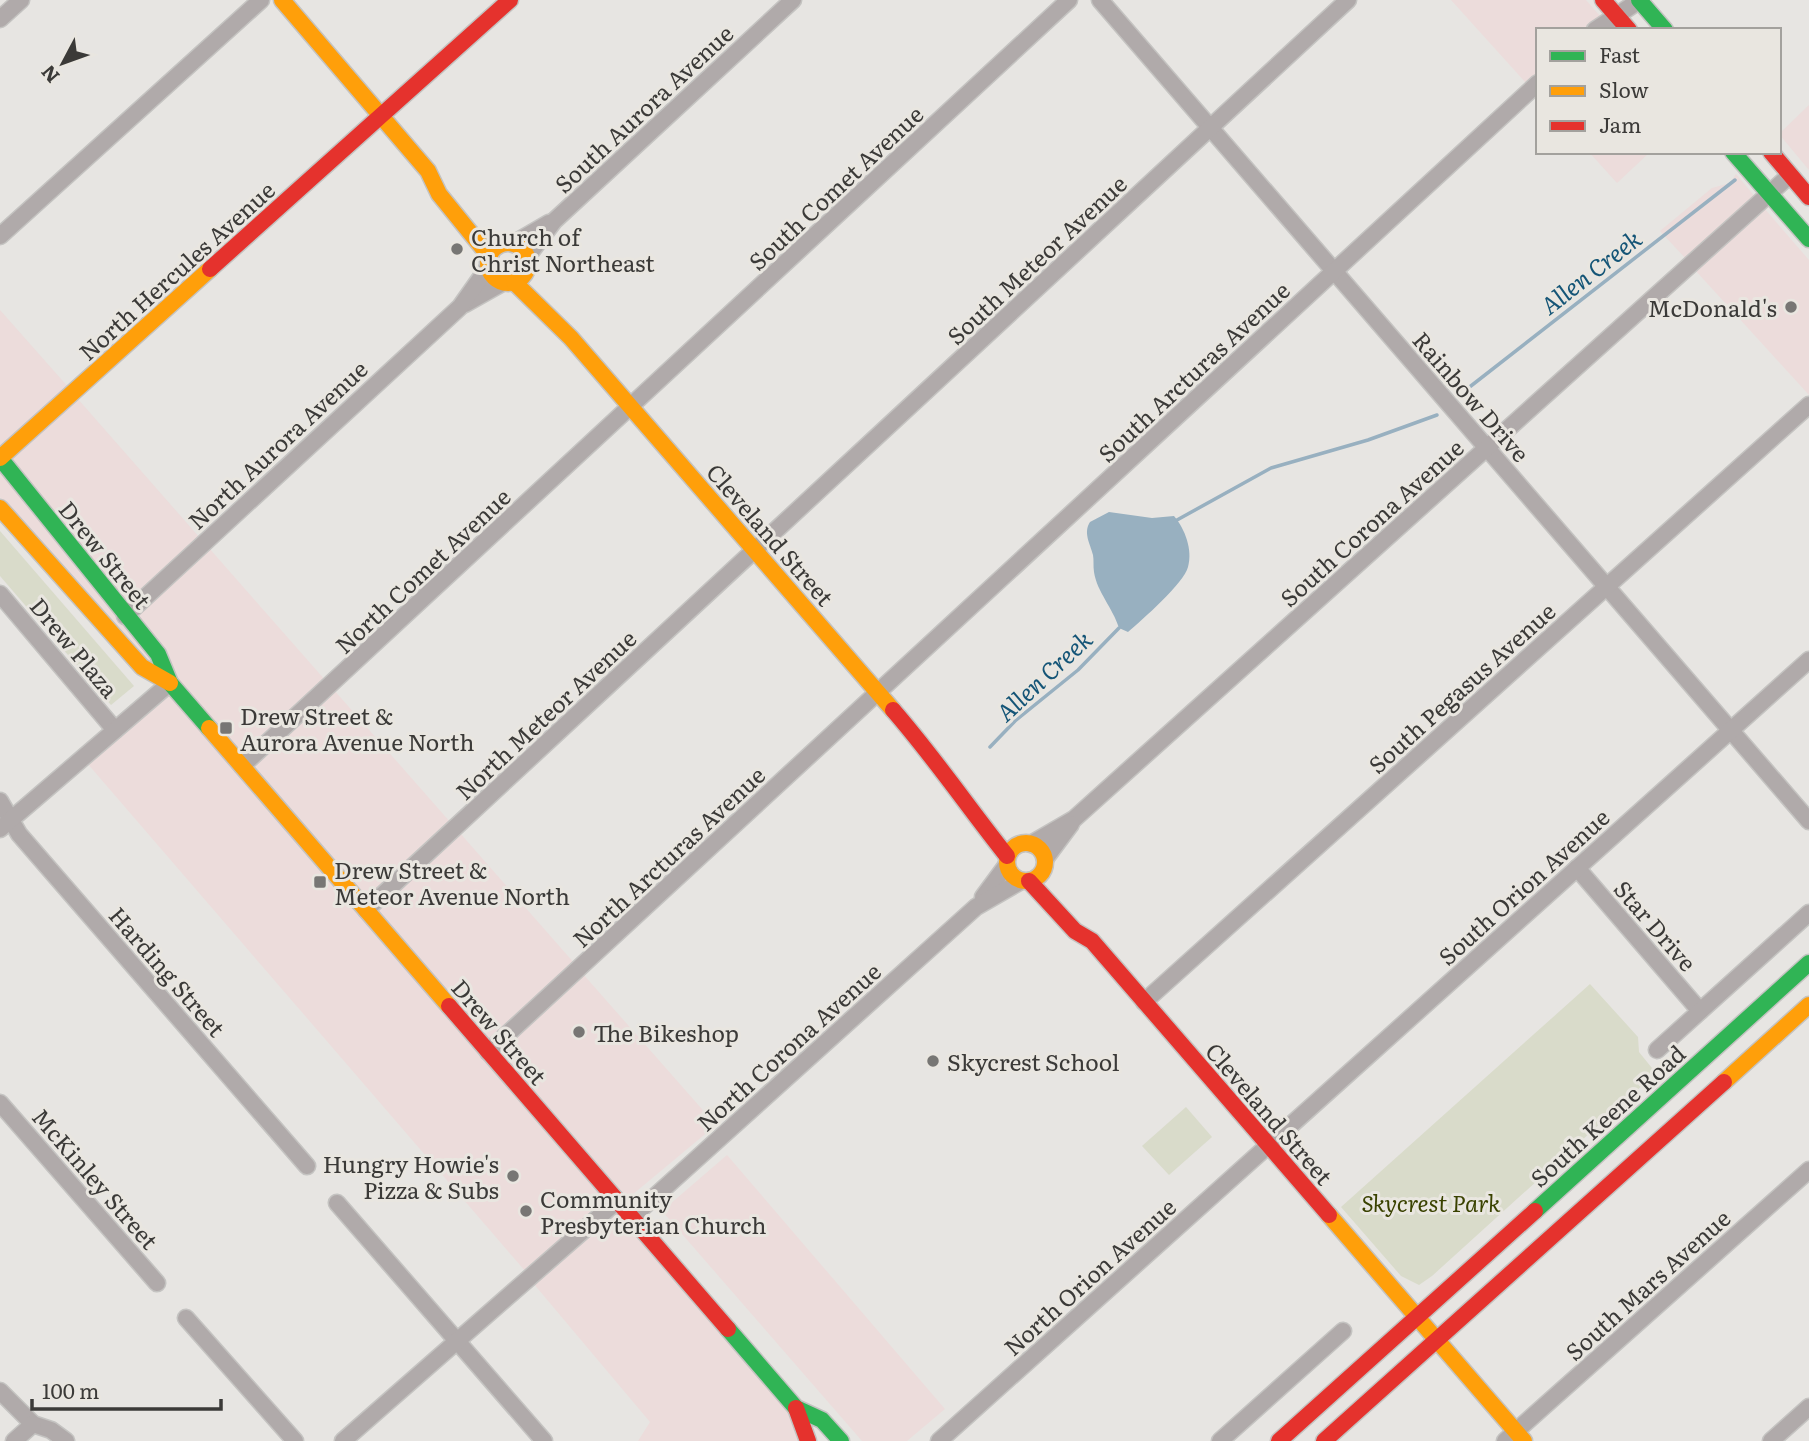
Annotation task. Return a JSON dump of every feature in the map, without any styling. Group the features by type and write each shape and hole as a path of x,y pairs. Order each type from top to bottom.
{"main road":[{"path":"282,0 428,171 432,185 478,238 494,276 509,282 527,263 509,244 488,229 443,177 428,171"},
{"name":"North Hercules Avenue","path":"0,458 510,0"},
{"path":"1603,0 1627,28"},
{"path":"1640,0 1663,28"},
{"path":"1735,154 1809,239"},
{"path":"1773,154 1809,197"},
{"path":"489,261 496,248 509,244"},
{"name":"Cleveland Street","path":"527,263 571,338"},
{"name":"Cleveland Street","path":"509,282 571,338 938,761 947,781 1007,861"},
{"name":"Drew Street","path":"0,458 158,654 170,683 796,1408 808,1441"},
{"name":"Drew Street","path":"0,508 142,667 170,683"},
{"name":"Cleveland Street","path":"938,761 956,772 1012,837 1026,844"},
{"path":"1026,844 1040,850 1044,864 1038,877 1025,881 1012,875 1007,861 1026,844"},
{"name":"Cleveland Street","path":"1044,864 1085,923 1092,941"},
{"name":"Cleveland Street","path":"1025,881 1075,930 1092,941 1437,1339 1515,1438"},
{"name":"South Keene Road","path":"1279,1441 1809,963"},
{"path":"1324,1441 1809,1005"},
{"path":"1437,1339 1454,1300 1532,1231 1569,1179"},
{"path":"1313,1441 1329,1419 1401,1355 1414,1331 1417,1316"},
{"name":"Drew Street","path":"796,1408 822,1419 841,1441"}],"street":[{"path":"0,19 21,0"},
{"path":"0,236 261,0"},
{"name":"South Aurora Avenue","path":"527,263 554,221 793,0"},
{"name":"South Comet Avenue","path":"631,407 1069,0"},
{"name":"Rainbow Drive","path":"1100,0 1809,821"},
{"name":"South Meteor Avenue","path":"755,552 1348,0"},
{"path":"1598,28 1640,0"},
{"name":"South Arcturas Avenue","path":"879,693 1536,85"},
{"name":"South Corona Avenue","path":"1026,844 1074,819 1790,175"},
{"name":"South Aurora Avenue","path":"509,244 554,221"},
{"name":"North Aurora Avenue","path":"125,616 460,307 489,261"},
{"name":"North Aurora Avenue","path":"460,307 509,282"},
{"name":"South Pegasus Avenue","path":"1144,1002 1809,405"},
{"name":"North Comet Avenue","path":"242,766 631,407"},
{"name":"North Meteor Avenue","path":"366,910 755,552"},
{"name":"Drew Plaza","path":"0,594 116,730"},
{"name":"South Orion Avenue","path":"1269,1146 1809,660"},
{"path":"6,824 170,683"},
{"name":"North Arcturas Avenue","path":"488,1052 879,693"},
{"name":"Harding Street","path":"0,801 6,824 19,834 307,1166"},
{"name":"South Corona Avenue","path":"1044,864 1074,819"},
{"name":"North Corona Avenue","path":"631,1218 976,907 1007,861"},
{"name":"Star Drive","path":"1577,868 1700,1011"},
{"name":"North Corona Avenue","path":"976,907 1025,881"},
{"path":"1657,1050 1809,913"},
{"name":"McKinley Street","path":"0,1103 157,1283"},
{"name":"North Orion Avenue","path":"939,1441 1269,1146"},
{"name":"South Mars Avenue","path":"1515,1438 1809,1170"},
{"path":"342,1441 617,1201"},
{"path":"337,1203 544,1441"},
{"path":"186,1318 295,1441"},
{"path":"1220,1441 1343,1331"},
{"path":"0,1391 33,1424 51,1430 66,1441"},
{"path":"1771,1441 1809,1407"},
{"path":"14,1441 33,1424"}],"shaded area":[{"path":"1451,0 1586,0 1601,17 1588,28 1536,28 1536,76 1527,84"},
{"path":"1809,105 1809,170 1781,136 1781,132"},
{"path":"1591,154 1648,154 1617,183"},
{"path":"1736,174 1756,198 1687,260 1660,231 1712,188 1730,183"},
{"path":"1764,208 1809,260 1809,395 1695,270"},
{"path":"0,310 69,388 0,446"},
{"path":"77,398 200,538 127,606 9,458"},
{"path":"0,470 152,658 147,662 0,497"},
{"path":"209,548 326,681 244,756 179,682 135,616"},
{"path":"334,690 451,823 367,901 252,766"},
{"path":"169,693 607,1201 526,1272 87,763"},
{"path":"460,833 575,964 490,1042 376,910"},
{"path":"583,974 716,1125 632,1195 638,1202 632,1208 498,1052"},
{"path":"727,1155 945,1409 907,1441 862,1441 662,1211"},
{"path":"615,1211 787,1410 798,1441 638,1441 650,1422 533,1283"}],"green space":[{"path":"0,531 134,686 111,705 0,576"},
{"name":"Skycrest Park","path":"1590,984 1638,1037 1639,1052 1656,1073 1432,1276 1419,1285 1401,1276 1341,1207"},
{"path":"1186,1107 1212,1137 1169,1175 1142,1146"}],"water":[{"path":"1109,512 1152,518 1174,516 1185,533 1189,547 1185,574 1162,601 1128,632 1119,628 1098,586 1087,534 1090,522"}],"waterway":[{"name":"Allen Creek","path":"1467,389 1735,180"},
{"name":"Allen Creek","path":"1177,520 1271,468 1368,440 1437,415"},
{"name":"Allen Creek","path":"990,747 1015,721 1078,670 1119,628"}],"traffic: fast":[{"path":"1639,0 1663,28"},
{"path":"1735,154 1809,239"},
{"path":"0,458 158,654 170,683 209,728"},
{"path":"1535,1211 1809,963"},
{"path":"728,1329 796,1408 822,1420 841,1441"}],"traffic: slow":[{"path":"282,0 428,171 439,194 490,257"},
{"path":"508,243 522,249 528,263 522,277 508,283 494,277 488,263 494,249 508,243"},
{"path":"0,458 210,269"},
{"path":"514,282 571,338 893,710"},
{"path":"0,508 142,667 170,683"},
{"path":"209,728 449,1006"},
{"path":"1026,843 1040,848 1045,862 1040,876 1026,881 1012,876 1007,862 1012,848 1026,843"},
{"path":"1724,1082 1809,1005"},
{"path":"1329,1215 1524,1441"}],"traffic: jam":[{"path":"210,269 510,0"},
{"path":"1603,0 1627,28"},
{"path":"1773,154 1809,197"},
{"path":"893,710 1007,856"},
{"path":"1029,881 1075,931 1092,941 1329,1215"},
{"path":"449,1006 728,1329"},
{"path":"1324,1441 1724,1082"},
{"path":"1279,1441 1535,1211"},
{"path":"796,1408 808,1441"}],"place":[{"name":"Church of Christ Northeast","path":"457,249"},
{"name":"McDonald's","path":"1791,307"},
{"name":"Drew Street & Aurora Avenue North","path":"226,728"},
{"name":"Drew Street & Meteor Avenue North","path":"320,882"},
{"name":"The Bikeshop","path":"579,1032"},
{"name":"Skycrest School","path":"933,1061"},
{"name":"Hungry Howie's Pizza & Subs","path":"513,1176"},
{"name":"Community Presbyterian Church","path":"526,1211"}]}
